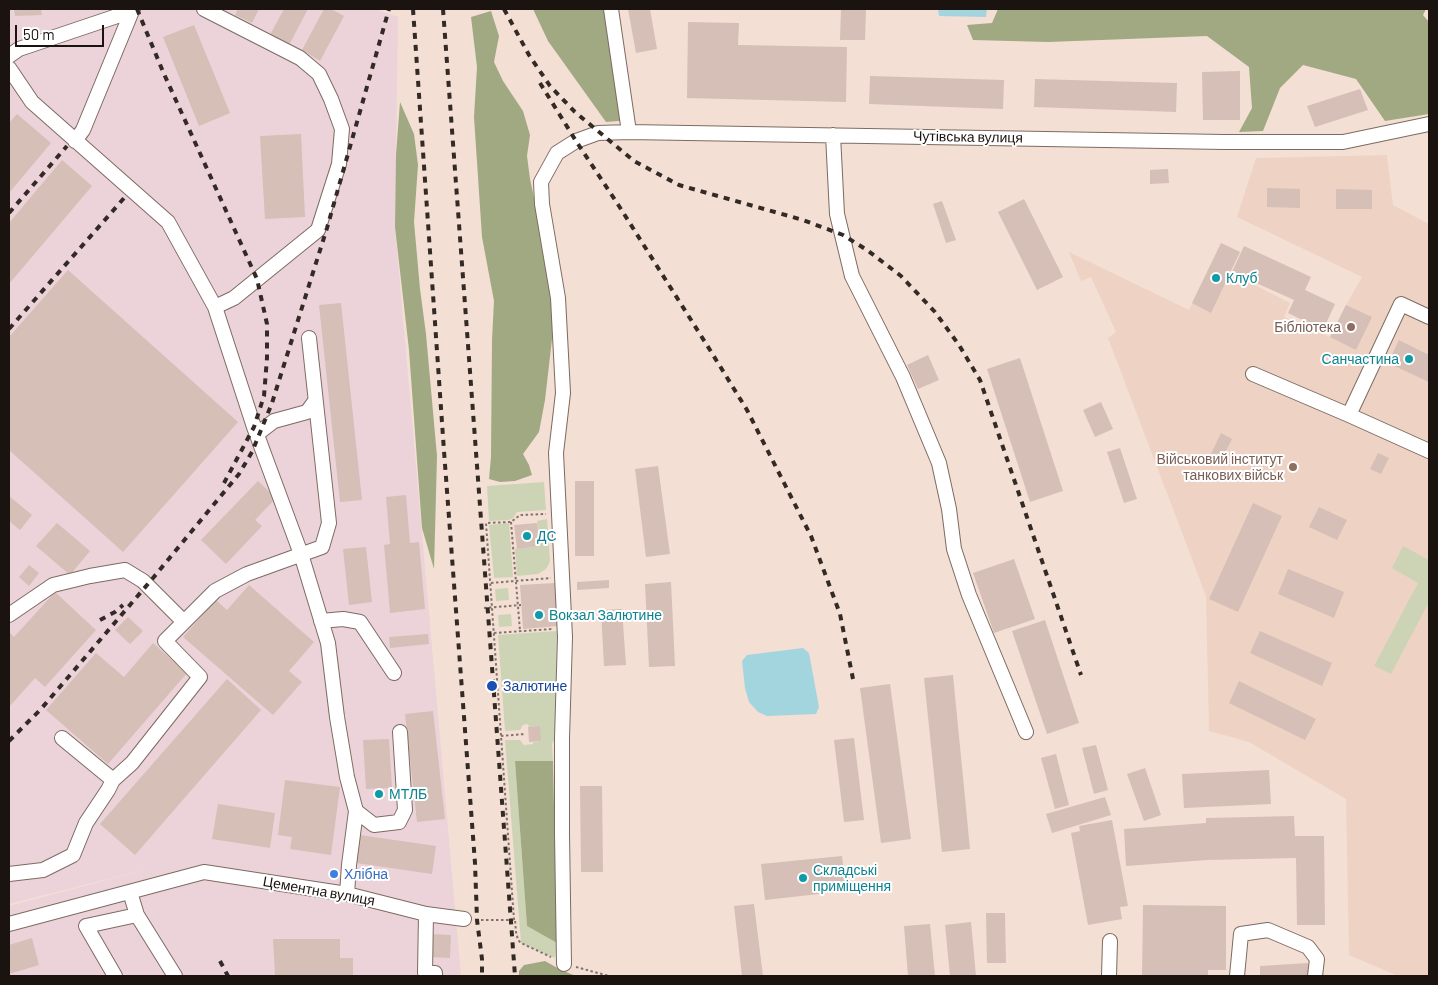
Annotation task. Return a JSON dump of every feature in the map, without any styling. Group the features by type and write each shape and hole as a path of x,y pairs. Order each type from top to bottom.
{"street":[{"path":"204,9 300,58 319,74 342,129 339,164 318,230 234,298 215,307"},
{"path":"611,9 629,132"},
{"path":"75,141 83,130 132,10"},
{"path":"9,56 19,49 132,10"},
{"path":"9,68 32,102 168,222 215,307 257,434 301,554 328,642 337,717 347,777 356,811 347,894"},
{"name":"Чутівська вулиця","path":"564,964 562,757 564,629 556,453 563,393 558,298 542,204 541,182 557,153 576,141 598,133 1204,142 1343,142 1429,124"},
{"path":"833,135 838,214 852,276 903,377 938,463 949,509 954,549 969,595 1026,732"},
{"path":"1349,414 1401,304 1429,317"},
{"path":"9,874 43,870 73,855 86,823 113,780 132,763 200,677 165,641 215,591 247,574 322,547 329,523 308,338"},
{"path":"1253,374 1349,414 1429,451"},
{"path":"257,434 274,421 307,412 316,401"},
{"path":"9,615 53,585 125,570 143,580 184,622"},
{"path":"321,621 343,618 360,622 394,673"},
{"path":"356,811 374,825 399,822 405,810 400,732"},
{"path":"62,738 113,780"},
{"name":"Цементна вулиця","path":"9,924 204,872 347,894 426,914 464,919"},
{"path":"130,892 137,916 175,976"},
{"path":"426,914 425,973 435,973 435,976"},
{"path":"115,976 86,926 137,916"},
{"path":"1237,976 1241,934 1268,930 1308,948 1318,959 1315,976"},
{"path":"1109,976 1110,940"}],"path":[{"path":"559,514 520,515 511,522 486,522 514,920 518,940 521,944 555,958 564,964 609,976"},
{"path":"511,522 520,631"},
{"path":"490,583 562,578"},
{"path":"484,608 521,605"},
{"path":"494,633 564,629"},
{"path":"501,736 525,734"},
{"path":"464,919 514,920"}],"shaded area":[{"path":"9,9 375,9 398,17 395,227 461,976 9,976 9,906 152,868 9,904"},
{"name":"Військовий інститут танкових військ","path":"1387,155 1393,205 1429,224 1429,976 1398,976 1349,955 1346,799 1249,742 1209,731 1206,596 1108,338 1116,332 1091,277 1081,281 1069,252 1189,310 1221,243 1240,252 1229,272 1290,303 1284,317 1330,337 1362,277 1237,217 1256,158"}],"green space":[{"path":"533,9 611,9 630,120 606,122 548,41"},
{"path":"998,9 1426,9 1423,15 1429,22 1429,114 1385,121 1356,79 1303,65 1280,88 1263,131 1239,132 1252,108 1249,67 1207,36 1048,42 973,40 967,25 992,23"},
{"path":"491,11 499,36 494,62 503,81 523,111 530,135 527,156 530,179 554,290 555,313 545,400 539,432 523,454 532,475 515,481 500,482 489,479 494,301 482,237 474,117 477,67 471,17"},
{"path":"400,102 414,134 418,165 414,222 437,456 434,569 422,528 409,350 395,227 396,155"},
{"path":"544,482 546,510 517,512 509,520 489,521 487,486"},
{"path":"547,519 549,564 546,569 538,574 517,576 515,549 540,546 537,521"},
{"path":"509,523 513,577 494,578 489,525"},
{"path":"1403,546 1429,560 1429,602 1391,674 1374,666 1418,583 1392,568"},
{"path":"508,588 509,600 496,601 495,589"},
{"path":"511,614 512,626 499,627 498,615"},
{"path":"557,631 556,736 552,744 553,761 515,761 527,926 557,943 555,958 521,943 505,740 520,740 524,745 533,744 533,742 540,741 539,726 529,727 528,724 523,725 520,730 505,731 498,635"},
{"path":"515,761 553,761 557,943 527,926"},
{"path":"545,961 576,976 519,976 519,971 524,965"}],"water":[{"path":"938,9 987,9 986,17 939,16"},
{"path":"803,648 809,653 819,707 816,714 767,716 758,712 749,702 745,688 742,661 747,655"}],"building":[{"path":"14,9 41,9 42,15 15,16"},
{"path":"238,9 259,9 252,23 235,15"},
{"path":"284,9 308,9 289,45 270,35"},
{"path":"324,9 331,9 344,16 320,61 302,50"},
{"path":"628,9 650,9 657,49 636,53"},
{"path":"841,9 866,9 865,40 840,40"},
{"path":"688,22 739,23 738,45 847,47 846,102 687,98"},
{"path":"194,25 230,113 199,126 163,37"},
{"path":"1240,71 1240,120 1203,120 1202,72"},
{"path":"870,76 1004,80 1003,109 869,104"},
{"path":"1035,79 1177,83 1176,112 1034,107"},
{"path":"1360,89 1368,110 1315,127 1307,106"},
{"path":"17,114 51,143 9,193 9,123"},
{"path":"301,134 305,217 265,219 260,136"},
{"path":"62,160 92,186 9,284 9,223"},
{"path":"1168,169 1169,183 1150,184 1150,170"},
{"path":"1267,188 1300,189 1300,208 1267,207"},
{"path":"1336,189 1372,190 1372,209 1336,209"},
{"path":"1024,199 1063,277 1037,290 998,212"},
{"path":"942,201 956,240 946,243 933,204"},
{"name":"Клуб","path":"1221,243 1240,252 1211,313 1192,303"},
{"path":"1244,246 1311,277 1305,290 1335,304 1323,330 1288,313 1294,300 1232,272"},
{"path":"68,270 238,422 123,552 9,450 9,337"},
{"path":"341,303 362,500 340,502 319,305"},
{"name":"Бібліотека","path":"1346,305 1372,317 1356,350 1330,337"},
{"name":"Санчастина","path":"1399,340 1429,355 1429,382 1388,363"},
{"path":"928,355 939,380 918,389 907,365"},
{"path":"1020,358 1063,491 1030,502 987,369"},
{"path":"1101,402 1113,429 1095,437 1083,410"},
{"path":"1221,433 1232,439 1222,459 1211,454"},
{"path":"1120,448 1137,499 1124,503 1107,452"},
{"path":"1378,453 1389,458 1381,474 1370,469"},
{"path":"658,466 670,554 646,557 635,469"},
{"path":"258,481 276,498 255,520 262,526 226,564 201,540"},
{"path":"575,481 594,481 594,556 575,556"},
{"path":"406,495 410,543 419,542 425,609 390,613 384,545 390,544 386,497"},
{"path":"9,496 32,515 20,530 9,521"},
{"path":"1253,503 1282,516 1238,612 1209,599"},
{"path":"1319,507 1347,520 1337,540 1309,527"},
{"path":"57,523 90,551 70,575 36,546"},
{"name":"ДС","path":"537,523 540,546 517,549 514,525"},
{"path":"366,547 372,602 349,605 343,549"},
{"path":"1014,559 1035,619 994,633 973,573"},
{"path":"29,565 39,573 29,586 19,577"},
{"path":"1288,569 1344,592 1334,618 1278,594"},
{"path":"609,580 609,588 577,590 577,582"},
{"path":"671,582 675,666 649,667 645,584"},
{"name":"Вокзал Залютине","path":"555,583 558,626 523,629 520,585"},
{"path":"249,585 314,642 289,671 302,682 273,715 183,637 216,600 227,610"},
{"path":"55,592 96,630 45,687 35,678 9,707 9,632 14,637"},
{"path":"622,609 626,665 604,666 601,610"},
{"path":"128,617 143,631 130,644 115,630"},
{"path":"1045,620 1079,723 1047,734 1012,631"},
{"path":"1260,631 1332,663 1322,686 1250,653"},
{"path":"428,634 429,644 390,648 389,637"},
{"path":"153,643 187,673 108,764 46,710 96,653 124,677"},
{"path":"953,675 970,849 942,852 924,678"},
{"path":"227,679 261,710 135,855 100,824"},
{"path":"1239,681 1316,719 1305,740 1229,703"},
{"path":"890,684 911,839 881,843 860,688"},
{"path":"433,711 445,819 417,822 405,714"},
{"path":"540,726 541,741 529,742 528,727"},
{"path":"854,738 864,820 844,822 834,740"},
{"path":"389,739 392,788 366,789 363,740"},
{"path":"1096,745 1108,790 1094,794 1082,748"},
{"path":"1056,754 1069,805 1055,809 1041,758"},
{"path":"1145,768 1161,815 1144,821 1127,774"},
{"path":"1269,770 1271,804 1184,808 1182,774"},
{"path":"285,780 340,787 331,855 290,849 292,837 278,835"},
{"path":"580,786 602,786 603,872 581,872"},
{"path":"1105,797 1111,815 1052,833 1046,814"},
{"path":"218,804 275,813 270,848 212,839"},
{"path":"1294,816 1295,836 1324,836 1325,925 1297,925 1296,858 1207,860 1126,866 1124,829 1206,823 1206,818"},
{"path":"1112,820 1128,906 1120,907 1122,919 1088,925 1071,833 1080,831 1079,826"},
{"path":"360,835 436,846 432,874 356,863"},
{"name":"Складські приміщення","path":"842,856 846,891 765,900 761,864"},
{"path":"754,904 763,976 742,976 734,906"},
{"path":"1143,905 1226,906 1226,970 1208,970 1208,976 1142,976"},
{"path":"986,913 1005,913 1006,963 987,963"},
{"path":"971,922 976,976 950,976 945,925"},
{"path":"930,924 935,976 908,976 904,926"},
{"path":"430,934 451,935 450,958 430,957"},
{"path":"32,938 39,965 9,974 9,945"},
{"path":"273,939 340,939 340,958 353,958 353,976 275,976"},
{"path":"1308,963 1309,976 1260,976 1260,966"}],"railway":[{"path":"137,9 164,74 257,279 267,324 264,396 254,427 224,483"},
{"path":"9,741 41,709 153,578 239,474 252,452 272,403 327,228 389,9"},
{"path":"413,9 482,976"},
{"path":"443,9 515,976"},
{"path":"504,9 529,55 550,86 575,112 634,161 679,185 803,220 843,235 867,250 901,276 935,312 959,345 980,380 1081,675"},
{"path":"540,83 747,410 811,536 840,614 853,679"},
{"path":"9,213 67,146"},
{"path":"9,329 125,197"},
{"path":"100,620 123,605"},
{"path":"220,961 228,976"}],"place":[{"name":"Клуб","path":"1216,278"},
{"name":"Бібліотека","path":"1351,327"},
{"name":"Санчастина","path":"1409,359"},
{"name":"Військовий інститут танкових військ","path":"1293,467"},
{"name":"ДС","path":"527,536"},
{"name":"Вокзал Залютине","path":"539,615"},
{"name":"Залютине","path":"492,686"},
{"name":"МТЛБ","path":"379,794"},
{"name":"Хлібна","path":"334,874"},
{"name":"Складські приміщення","path":"803,878"}]}
